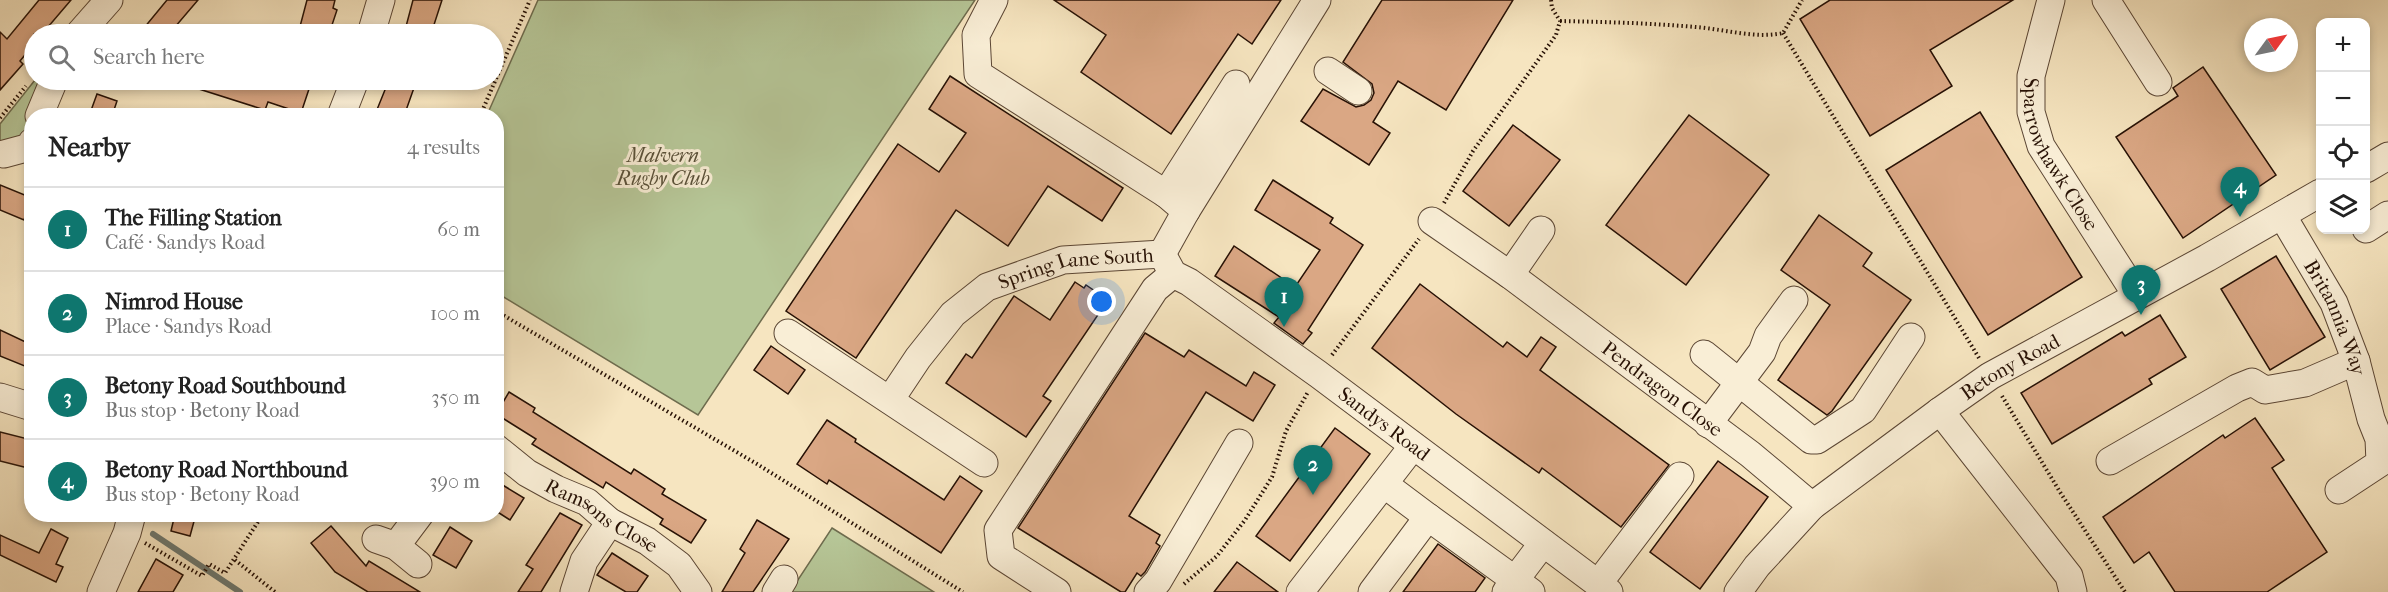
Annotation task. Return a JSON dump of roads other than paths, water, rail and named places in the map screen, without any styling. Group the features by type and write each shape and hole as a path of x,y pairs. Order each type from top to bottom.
{"street":[{"path":"88,24 109,0"},
{"path":"374,24 381,0"},
{"path":"994,0 976,35 978,74 1166,194 1186,211"},
{"name":"Spring Lane South","path":"890,400 918,358 953,314 987,287 1063,260 1167,264 1186,211 1317,0"},
{"name":"Sparrowhawk Close","path":"2051,0 2031,76 2031,112 2041,146 2137,296"},
{"path":"2106,0 2158,82"},
{"path":"1328,71 1358,91"},
{"path":"1166,194 1236,84"},
{"path":"39,108 40,90"},
{"path":"344,108 351,90"},
{"path":"4,154 24,148"},
{"path":"2370,167 2388,156"},
{"name":"Betony Road","path":"1738,592 1757,566 1812,506 1990,376 2316,195"},
{"name":"Britannia Way","path":"2282,215 2334,303 2356,361 2379,439 2380,463 2338,490"},
{"path":"2370,226 2388,215"},
{"name":"Pendragon Close","path":"1432,221 1510,274 1750,454 1812,506"},
{"path":"1510,274 1541,230"},
{"path":"1057,592 1001,556 998,530 1155,290 1167,264"},
{"name":"Sandys Road","path":"1167,264 1604,588"},
{"path":"1708,424 1762,352 1768,336 1794,300"},
{"path":"788,333 984,463"},
{"path":"1704,354 1811,440 1817,440 1863,410 1911,337"},
{"path":"2110,461 2237,388 2252,382 2265,390 2305,383 2356,361"},
{"path":"0,397 24,404"},
{"path":"1940,411 2069,576 2073,592"},
{"path":"1148,592 1158,581 1239,443"},
{"path":"1300,592 1413,446"},
{"name":"Ramsons Close","path":"504,454 536,478 555,489 587,502 610,522 647,541 679,565 698,592"},
{"path":"1604,588 1680,476"},
{"path":"1384,484 1428,516 1517,588 1543,543"},
{"path":"1372,592 1428,516"},
{"path":"411,522 386,543 418,564"},
{"path":"574,592 584,561 610,522"},
{"path":"101,592 129,524"}],"waterway":[{"path":"153,534 240,592"}],"place":[{"name":"Betony Road Northbound","path":"2240,217"},
{"name":"Betony Road Southbound","path":"2141,315"},
{"name":"The Filling Station","path":"1284,327"},
{"name":"Nimrod House","path":"1313,495"}],"park label":[{"name":"Malvern Rugby Club","path":"663,166"}]}
